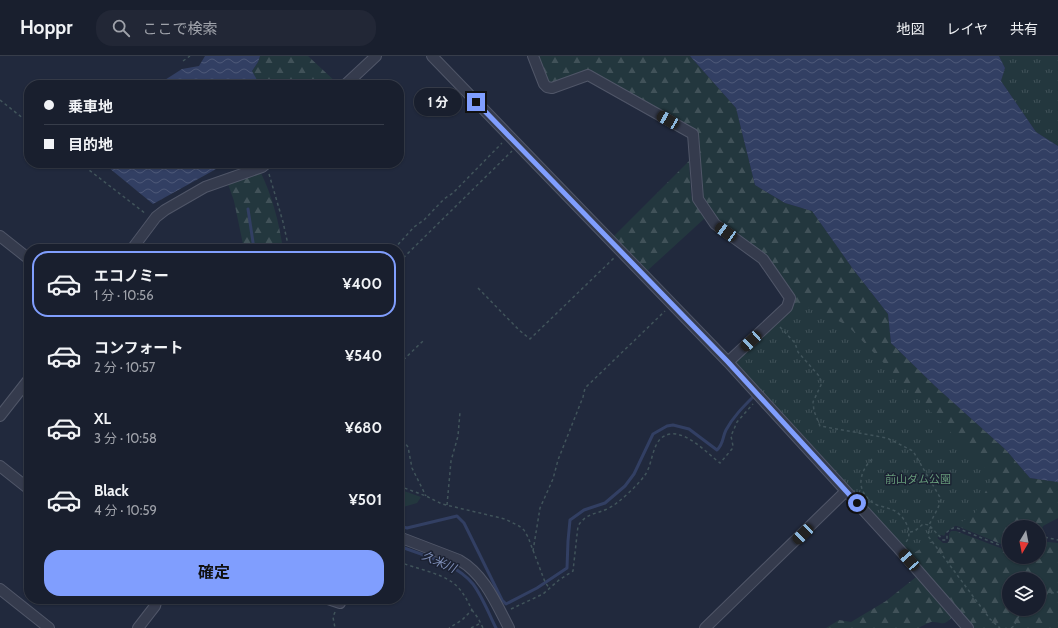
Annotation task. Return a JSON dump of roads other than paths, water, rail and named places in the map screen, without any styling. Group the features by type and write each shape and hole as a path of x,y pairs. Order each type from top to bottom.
{"street":[{"path":"350,80 376,56"},
{"path":"432,56 761,397 899,549 968,628"},
{"path":"533,56 544,84 547,87 552,88 588,75 693,134 698,199 715,224 763,259 790,298 787,307 728,362"},
{"path":"136,244 154,220 166,210 205,187 259,168"},
{"path":"0,236 24,255"},
{"path":"0,416 24,385"},
{"path":"0,466 24,485"},
{"path":"705,628 846,491"},
{"path":"404,539 459,560 468,565 482,580 502,613 509,628"},
{"path":"0,589 49,628"},
{"path":"138,628 156,604"}],"water":[{"path":"205,56 260,56 252,71 257,80 165,80 182,69 199,66"},
{"path":"690,56 999,56 1005,68 1001,81 1036,132 1058,146 1058,482 1030,478 1006,450 935,386 891,343 888,314 853,269 812,211 785,203 755,185 736,108"},
{"path":"109,168 218,168 153,204"}],"waterway":[{"name":"久米川","path":"248,209 253,244"},
{"path":"404,527 407,528 457,516 464,523 502,600 506,604 537,588 567,568 570,520 584,510 605,503 625,486 634,474 653,434 667,426 673,425 689,429 717,450 721,445 726,430 732,421 753,397"},
{"name":"久米川","path":"404,548 439,560 466,576 479,594 496,628"}],"park label":[{"name":"前山ダム公園","path":"918,479"}]}
